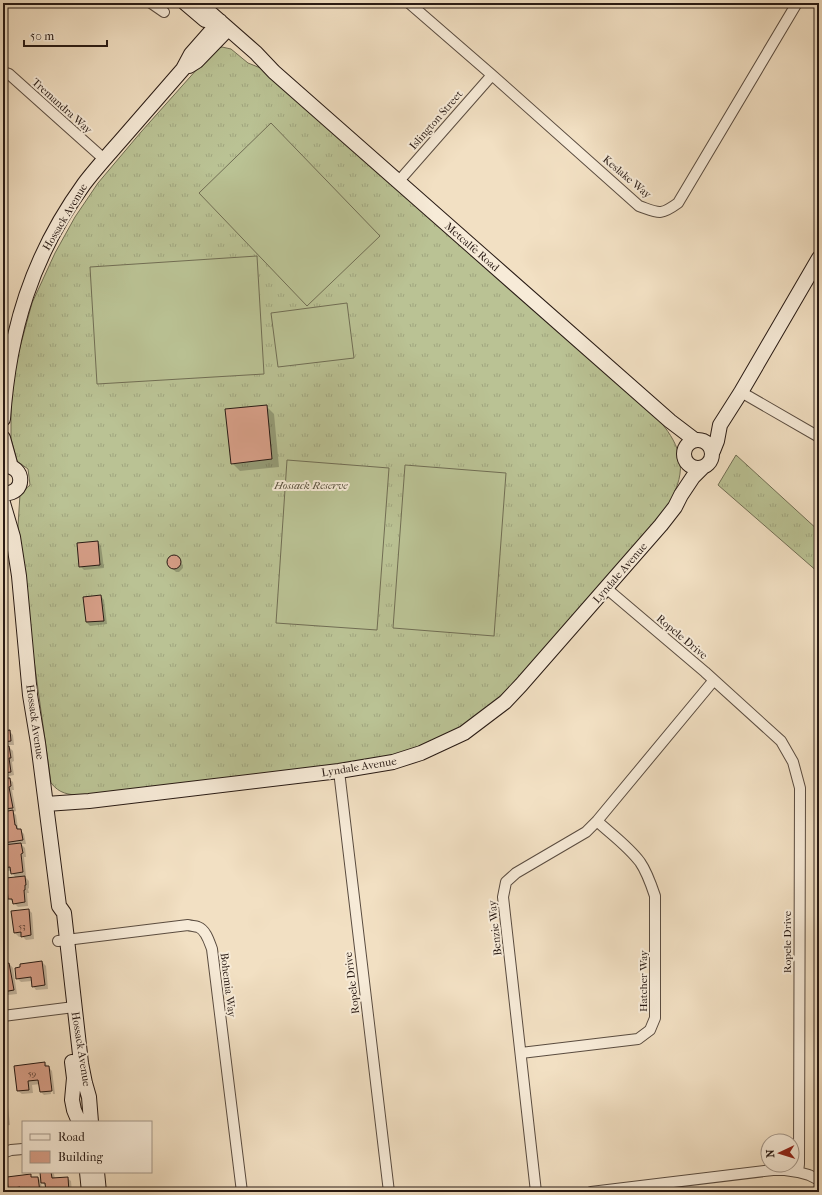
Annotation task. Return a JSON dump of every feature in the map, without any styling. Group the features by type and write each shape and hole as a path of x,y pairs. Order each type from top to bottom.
{"street":[{"path":"152,3 164,12"},
{"name":"Metcalfe Road","path":"185,3 256,53 274,72 670,421 698,440"},
{"name":"Metcalfe Road","path":"199,3 221,28"},
{"name":"Keslake Way","path":"412,4 640,206 655,212 666,212 678,203 797,3"},
{"name":"Hossack Avenue","path":"3,419 7,350 42,254 54,232 69,206 104,159 183,69 197,61 221,28"},
{"name":"Tremandra Way","path":"3,72 9,74 104,159"},
{"name":"Islington Street","path":"398,182 492,75"},
{"name":"Lyndale Avenue","path":"46,804 89,801 339,771 393,762 421,753 464,733 505,702 661,525 675,507 693,477 712,460 720,425 741,392 819,258"},
{"path":"741,392 819,437"},
{"name":"Metcalfe Road","path":"670,421 685,456"},
{"name":"Lyndale Avenue","path":"681,495 685,456 688,444 698,440 720,425"},
{"name":"Hossack Avenue","path":"3,438 7,466 18,472 20,480 17,489 8,493 19,576 30,695 38,742 59,906 64,913 62,941 70,1008 74,1078 72,1100 79,1121"},
{"path":"698,440 708,443 713,451"},
{"path":"685,456 690,466 702,468"},
{"name":"Hossack Avenue","path":"3,503 13,537"},
{"name":"Ropele Drive","path":"606,588 714,680 780,741 793,762 800,788 799,1133"},
{"name":"Benzie Way","path":"536,1192 503,897 506,882 516,873 586,832 597,821 714,680"},
{"name":"Ropele Drive","path":"339,771 389,1192"},
{"name":"Hatcher Way","path":"521,1053 638,1039 650,1030 655,1018 655,896 649,878 640,862 597,821"},
{"name":"Bohemia Way","path":"62,941 188,925 198,927 208,938 212,949 242,1192"},
{"path":"3,1016 70,1008"},
{"name":"Hossack Avenue","path":"70,1008 82,1070 90,1097 92,1121"},
{"path":"3,1153 11,1150 22,1149"},
{"path":"592,1192 659,1188 760,1172"},
{"path":"87,1173 89,1192"},
{"path":"97,1173 99,1192"},
{"path":"800,1173 819,1180"}],"green space":[{"name":"Hossack Reserve","path":"222,47 231,49 248,63 273,73 654,414 668,431 677,449 680,459 679,479 667,508 526,670 498,699 472,720 444,737 393,756 336,765 82,796 68,794 61,791 51,783 27,610 18,526 20,494 30,485 28,469 17,461 11,439 11,408 14,376 19,351 32,303 55,253 75,217 98,183 141,132 215,49"},
{"path":"271,123 380,236 307,306 199,193"},
{"path":"257,256 264,374 97,384 90,267"},
{"path":"347,303 354,358 278,367 271,313"},
{"path":"736,455 819,531 819,573 718,485"},
{"path":"287,460 389,468 377,630 276,623"},
{"path":"405,465 506,473 494,636 393,628"}],"building":[{"path":"267,405 272,459 231,464 225,409"},
{"path":"98,541 100,565 79,567 77,543"},
{"path":"174,555 179,557 181,562 179,567 174,569 169,567 167,562 169,557"},
{"path":"101,595 104,621 86,622 83,597"},
{"path":"10,730 11,741 3,742 3,731"},
{"path":"9,746 11,772 3,773 3,747"},
{"path":"3,778 10,778 11,786 9,787 13,808 3,809"},
{"path":"13,810 15,825 17,829 21,829 23,840 3,843 3,812"},
{"path":"21,843 23,853 21,854 23,872 11,874 10,867 3,868 3,845"},
{"path":"25,876 25,902 13,904 12,899 8,899 6,878"},
{"path":"29,909 31,935 21,937 21,932 14,933 11,911"},
{"path":"3,958 6,958 6,964 9,963 14,990 3,992"},
{"path":"42,961 45,985 32,987 31,977 16,979 15,968 20,967 20,964"},
{"path":"45,1062 45,1066 49,1066 52,1091 40,1092 38,1080 28,1081 29,1090 17,1091 14,1066"},
{"path":"4,1102 7,1122 3,1122"},
{"path":"40,1173 51,1173 52,1178 68,1177 69,1192 46,1192 45,1183 41,1183"},
{"path":"31,1174 31,1177 38,1177 40,1192 20,1192 20,1187 8,1189 7,1177"}]}
